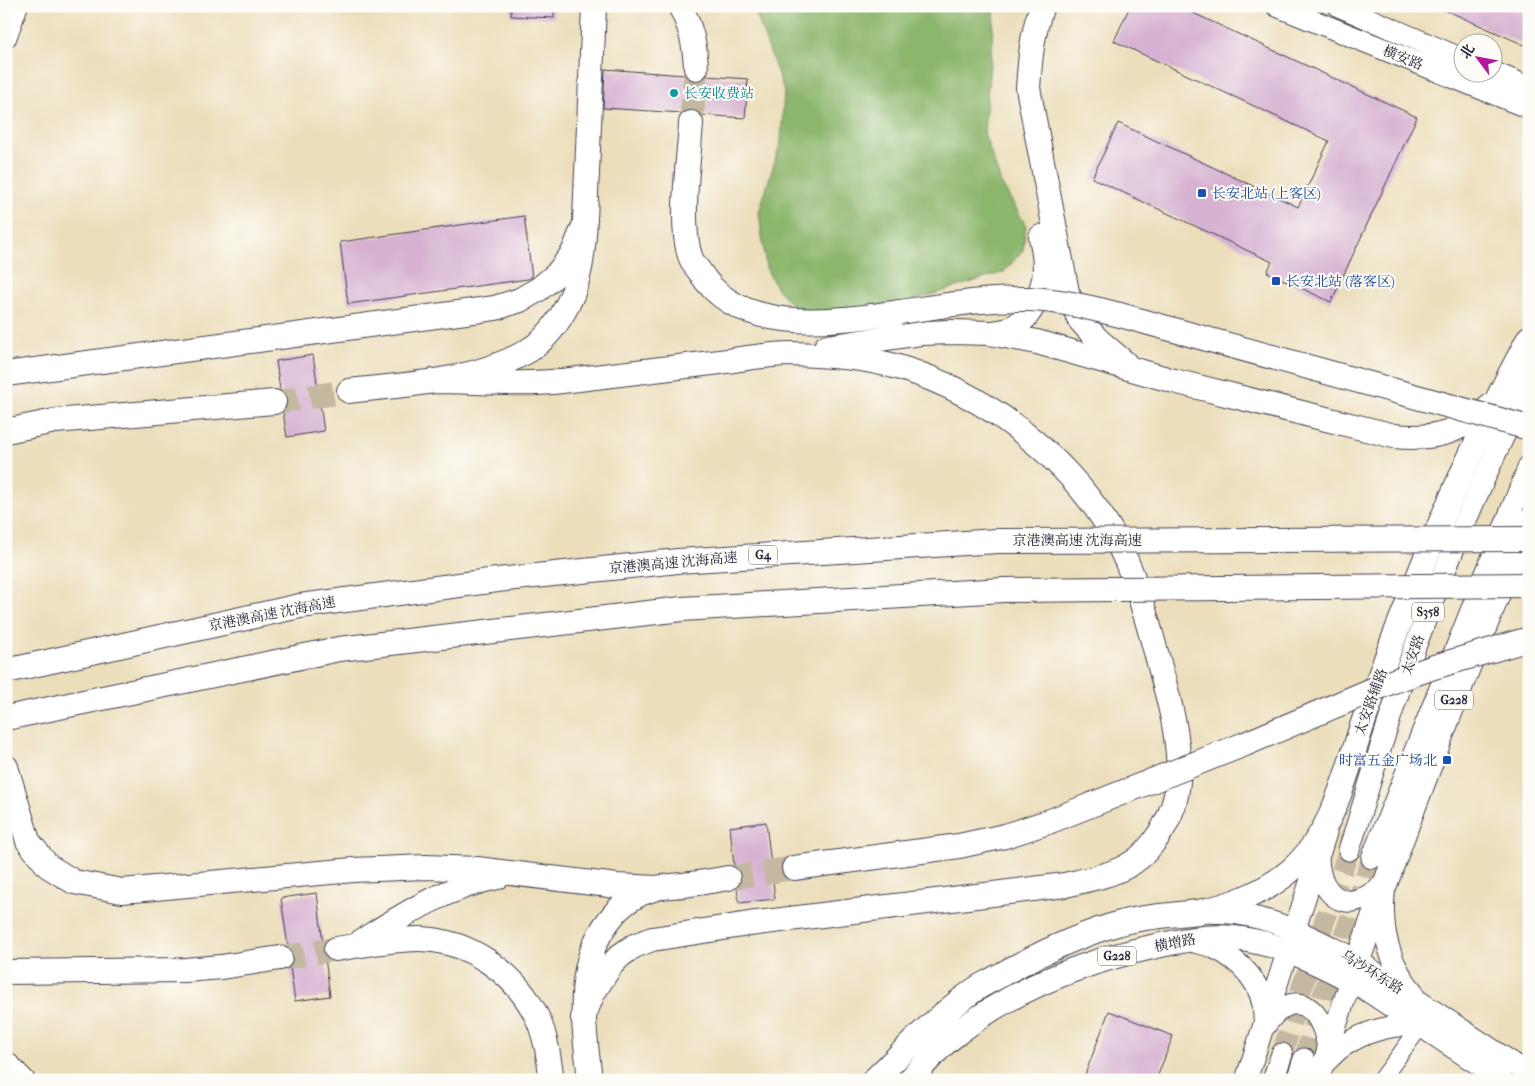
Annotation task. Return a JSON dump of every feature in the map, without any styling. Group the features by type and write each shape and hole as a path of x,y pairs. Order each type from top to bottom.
{"highway":[{"path":"349,391 432,381 472,373 504,363 528,351 549,333 563,313 573,292 580,268 584,226 594,6"},
{"path":"680,6 690,26 696,68"},
{"path":"990,333 1011,329 1024,319 1033,307 1045,274 1044,252 1020,128 1016,88 1015,70 1026,6"},
{"path":"1042,6 1034,27 1028,88 1067,292 1080,320 1097,339 1130,367"},
{"path":"691,123 685,231 690,257 707,284 730,304 758,315 790,320 842,320 994,300 1031,299 1074,305 1120,315 1529,428"},
{"path":"6,374 495,308 520,300 539,289 557,274 573,253 584,226"},
{"path":"432,381 558,382 786,354 922,333 952,332 990,333 1037,342 1174,381 1403,437 1429,437 1445,433 1477,417 1495,402"},
{"name":"太安路辅路","path":"1333,813 1365,716 1427,552 1495,402 1529,338"},
{"path":"583,1018 594,993 611,965 634,946 652,939 749,924 1065,885 1104,875 1128,866 1146,852 1164,830 1174,808 1179,784 1179,758 1176,733 1146,615 1130,567 1114,536 1097,509 1074,481 1049,454 1023,432 987,408 934,380 900,367 864,360 830,355 786,354"},
{"path":"6,431 55,421 274,402"},
{"name":"G228","path":"1355,970 1443,729 1481,633 1529,521"},
{"name":"京港澳高速 沈海高速","path":"6,671 300,606 497,580 678,561 997,541 1529,539"},
{"path":"6,718 340,649 682,609 1004,590 1529,585"},
{"path":"794,868 959,846 1005,836 1048,822 1236,747 1391,682 1434,667 1529,639"},
{"path":"6,767 28,841 48,866 74,882 122,891 353,870 426,867 477,869 617,886 658,888 728,878"},
{"name":"G228","path":"1198,912 1227,905 1258,892 1278,880 1306,855 1333,813"},
{"path":"519,874 483,880 451,890 422,904 345,948 397,940 420,939 447,943 471,952 500,970 521,990 537,1018 548,1051 552,1080"},
{"path":"590,1080 583,1018 584,983 589,956 600,931 617,910 638,896 658,888"},
{"name":"横增路","path":"874,1080 934,1022 971,992 1022,963 1075,939 1123,923 1160,915 1198,912"},
{"name":"横增路","path":"910,1080 949,1040 986,1014 1036,986 1126,953 1205,937 1234,938 1260,942 1291,940 1355,970"},
{"path":"6,972 185,970 280,958"}],"main road":[{"path":"6,37 17,6"},
{"name":"横安路","path":"1277,6 1529,108"},
{"name":"横安路","path":"1339,6 1452,55"},
{"path":"1502,76 1529,88"},
{"path":"1516,362 1529,333"},
{"name":"太安路","path":"1349,850 1399,692 1428,611 1488,470 1529,383"},
{"path":"1372,858 1529,466"},
{"name":"太安路辅路","path":"1246,1080 1333,813"},
{"path":"1318,857 1318,869 1324,885 1336,897 1343,900 1362,899 1386,882"},
{"path":"1386,882 1382,916 1387,942 1395,966 1425,1005"},
{"path":"1198,912 1241,914 1291,940"},
{"path":"1187,940 1212,946 1233,958 1248,972 1259,990 1264,1007 1264,1028"},
{"path":"1319,1063 1355,970"},
{"name":"乌沙环东路","path":"1355,970 1425,1005 1529,1074"},
{"name":"乌沙环东路","path":"1355,970 1421,1026 1502,1080"},
{"path":"1264,1028 1279,1009 1288,1005 1298,1004 1313,1011 1326,1034 1319,1063"},
{"path":"1297,1080 1345,1045 1365,1035 1385,1028 1404,1025 1421,1026"},
{"path":"1273,1080 1282,1054"},
{"path":"6,1062 24,1080"}],"street":[{"path":"1380,1080 1421,1026"}],"green space":[{"path":"753,6 995,6 984,132 1001,183 1026,225 1023,250 1004,272 905,303 821,314 794,307 777,289 766,268 759,212 781,141 784,91"}],"building":[{"path":"511,6 554,6 554,18 511,16"},
{"path":"1130,6 1178,6 1417,117 1331,302 1267,272 1272,262 1092,178 1118,123 1298,207 1329,141 1114,41"},
{"path":"1436,6 1529,6 1529,47 1502,35 1502,32 1495,32"},
{"name":"长安收费站","path":"605,69 684,75 689,80 696,82 703,80 706,76 748,79 745,118 702,115 692,109 682,113 603,108"},
{"path":"524,216 532,277 528,279 348,304 340,242"},
{"path":"313,355 324,431 287,437 283,412 287,407 288,400 280,390 276,361"},
{"path":"766,822 775,899 739,903 737,888 741,883 742,876 739,869 734,866 730,827"},
{"path":"317,893 323,944 322,951 325,957 330,996 295,1001 290,967 294,956 288,947 281,898"},
{"path":"1109,1011 1173,1036 1156,1080 1083,1080"}],"tunnel":[{"path":"691,123 696,68"},
{"path":"274,402 349,391"},
{"path":"1282,1054 1302,987 1349,850"},
{"path":"1304,1059 1323,995 1372,858"},
{"path":"728,878 794,868"},
{"path":"280,958 336,949"}],"place":[{"name":"长安收费站","path":"674,93"},
{"name":"长安北站 (上客区)","path":"1202,193"},
{"name":"长安北站 (落客区)","path":"1276,281"},
{"name":"时富五金广场北","path":"1447,760"}]}
